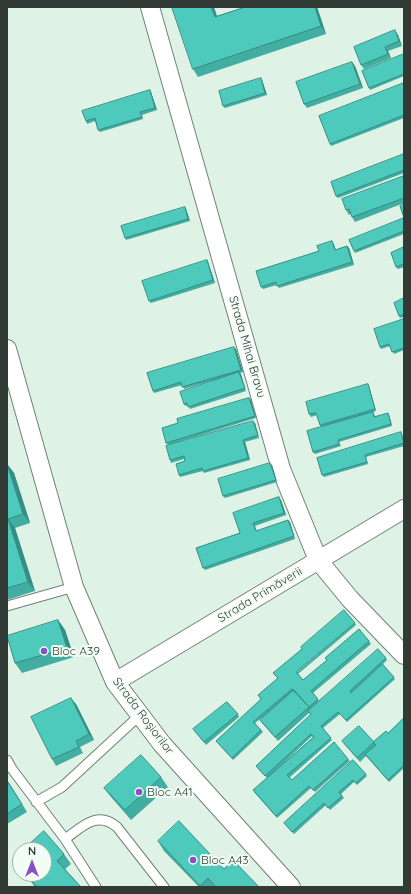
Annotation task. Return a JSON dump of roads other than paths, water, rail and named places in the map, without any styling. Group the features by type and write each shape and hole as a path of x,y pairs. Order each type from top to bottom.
{"street":[{"name":"Strada Mihai Bravu","path":"150,7 281,469 318,560 350,599 404,655"},
{"name":"Strada Roșiorilor","path":"7,350 11,374 74,587 115,682 162,744 291,887"},
{"name":"Strada Primăverii","path":"115,682 404,509"}],"lane":[{"path":"7,606 74,587"},
{"path":"36,802 62,788 140,715"},
{"path":"7,760 36,802 65,839 96,887"},
{"path":"65,839 94,820 103,820 112,823 117,827 164,887"}],"place":[{"name":"Bloc A39","path":"44,651"},
{"name":"Bloc A41","path":"139,792"},
{"name":"Bloc A43","path":"193,860"}]}
